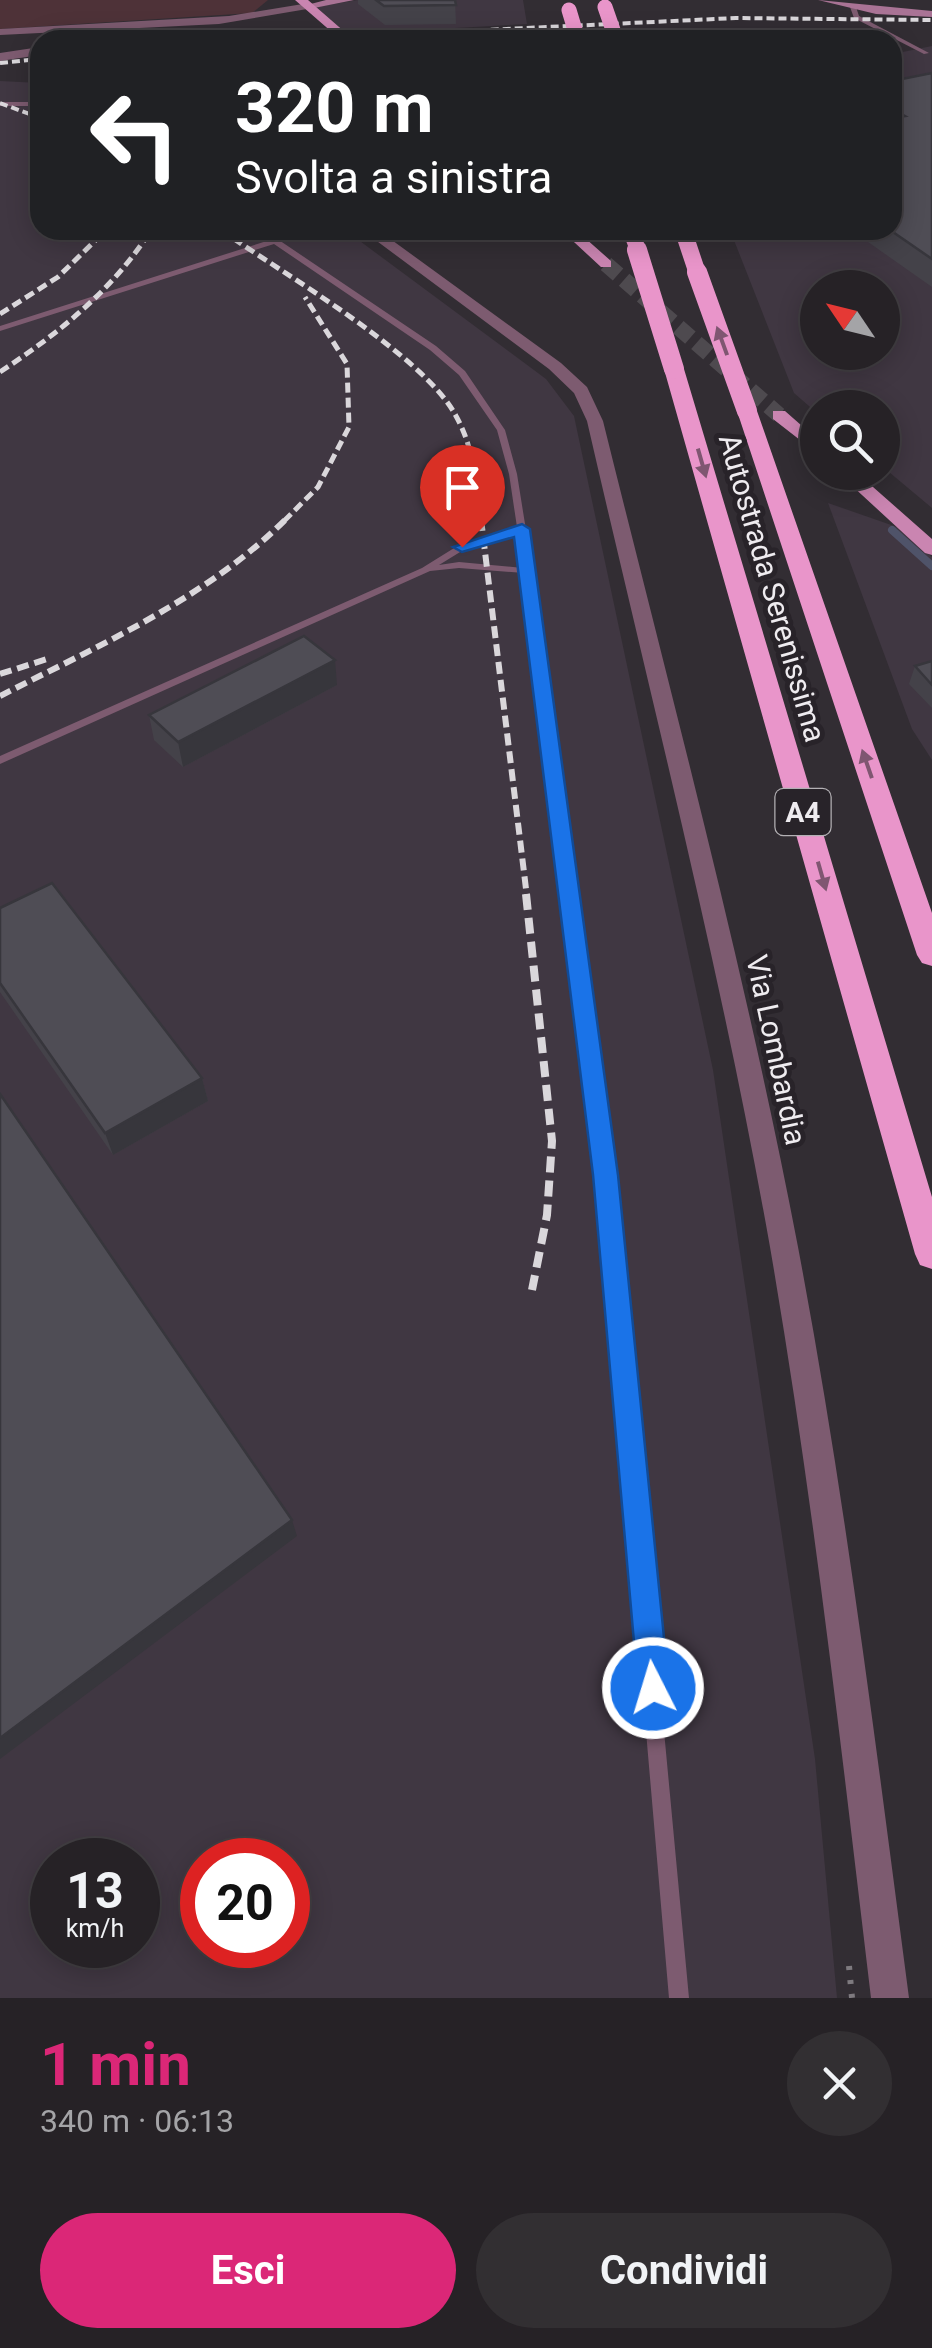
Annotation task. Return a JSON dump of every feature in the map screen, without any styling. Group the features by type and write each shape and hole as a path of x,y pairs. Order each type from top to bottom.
{"highway":[{"path":"604,4 613,30"},
{"path":"567,5 575,30"},
{"name":"Autostrada Serenissima","path":"634,240 932,1254"},
{"name":"Autostrada Serenissima","path":"686,240 932,956"}],"main road":[{"path":"305,3 336,30"},
{"path":"579,240 606,264"},
{"path":"779,415 800,433"},
{"path":"865,490 932,549"}],"street":[{"path":"147,30 236,18 305,3 348,0"},
{"path":"824,0 854,8 932,14"},
{"path":"0,32 30,33"},
{"path":"0,57 30,52"},
{"name":"Via Lombardia","path":"383,240 555,366 581,391 594,421 722,951 784,1247 846,1646 890,1998"}],"lane":[{"path":"854,8 856,18 880,30"},
{"path":"902,41 926,53"},
{"path":"0,104 30,104"},
{"path":"0,329 275,241 433,348 462,373 501,430 528,571 605,1175 680,1998"},
{"path":"0,760 425,570 462,547 522,529"},
{"path":"425,570 459,565 528,571"}],"path":[{"path":"849,1960 852,1998"}],"shaded area":[{"path":"0,0 268,0 252,13 0,29"},
{"path":"358,0 523,0 527,24 341,30 315,7"},
{"path":"932,46 932,508 900,481 900,390 800,390 800,398 794,393 734,240 902,240 902,52"},
{"path":"0,81 30,82 30,240 358,240 546,379 574,416 713,1070 815,1759 837,1998 0,1998"},
{"path":"828,503 897,527 932,557 932,760 912,729"}],"building":[{"path":"376,0 455,0 456,5 384,6"},
{"path":"932,73 932,259 902,238 902,79"},
{"path":"304,636 335,660 178,742 149,715"},
{"path":"932,661 932,685 915,666"},
{"path":"52,883 202,1078 105,1133 0,983 0,908"},
{"path":"0,1094 292,1520 0,1738"}],"waterway":[{"path":"892,530 932,566"}],"tunnel":[{"path":"606,264 779,415"}],"railway":[{"path":"485,30 736,18 932,20"},
{"path":"0,63 30,60"},
{"path":"0,103 30,114"},
{"path":"0,314 58,277 96,240"},
{"path":"0,372 83,309 120,272 144,240"},
{"path":"236,240 384,342 439,392 467,441 481,521"},
{"path":"286,519 318,487 349,427 347,364 305,297"},
{"path":"0,696 187,597 286,519"},
{"path":"481,519 527,897"},
{"path":"0,674 47,659"},
{"path":"526,894 552,1141 547,1215 532,1290"}],"route":[{"path":"462,547 522,529 605,1175 653,1688"}]}
